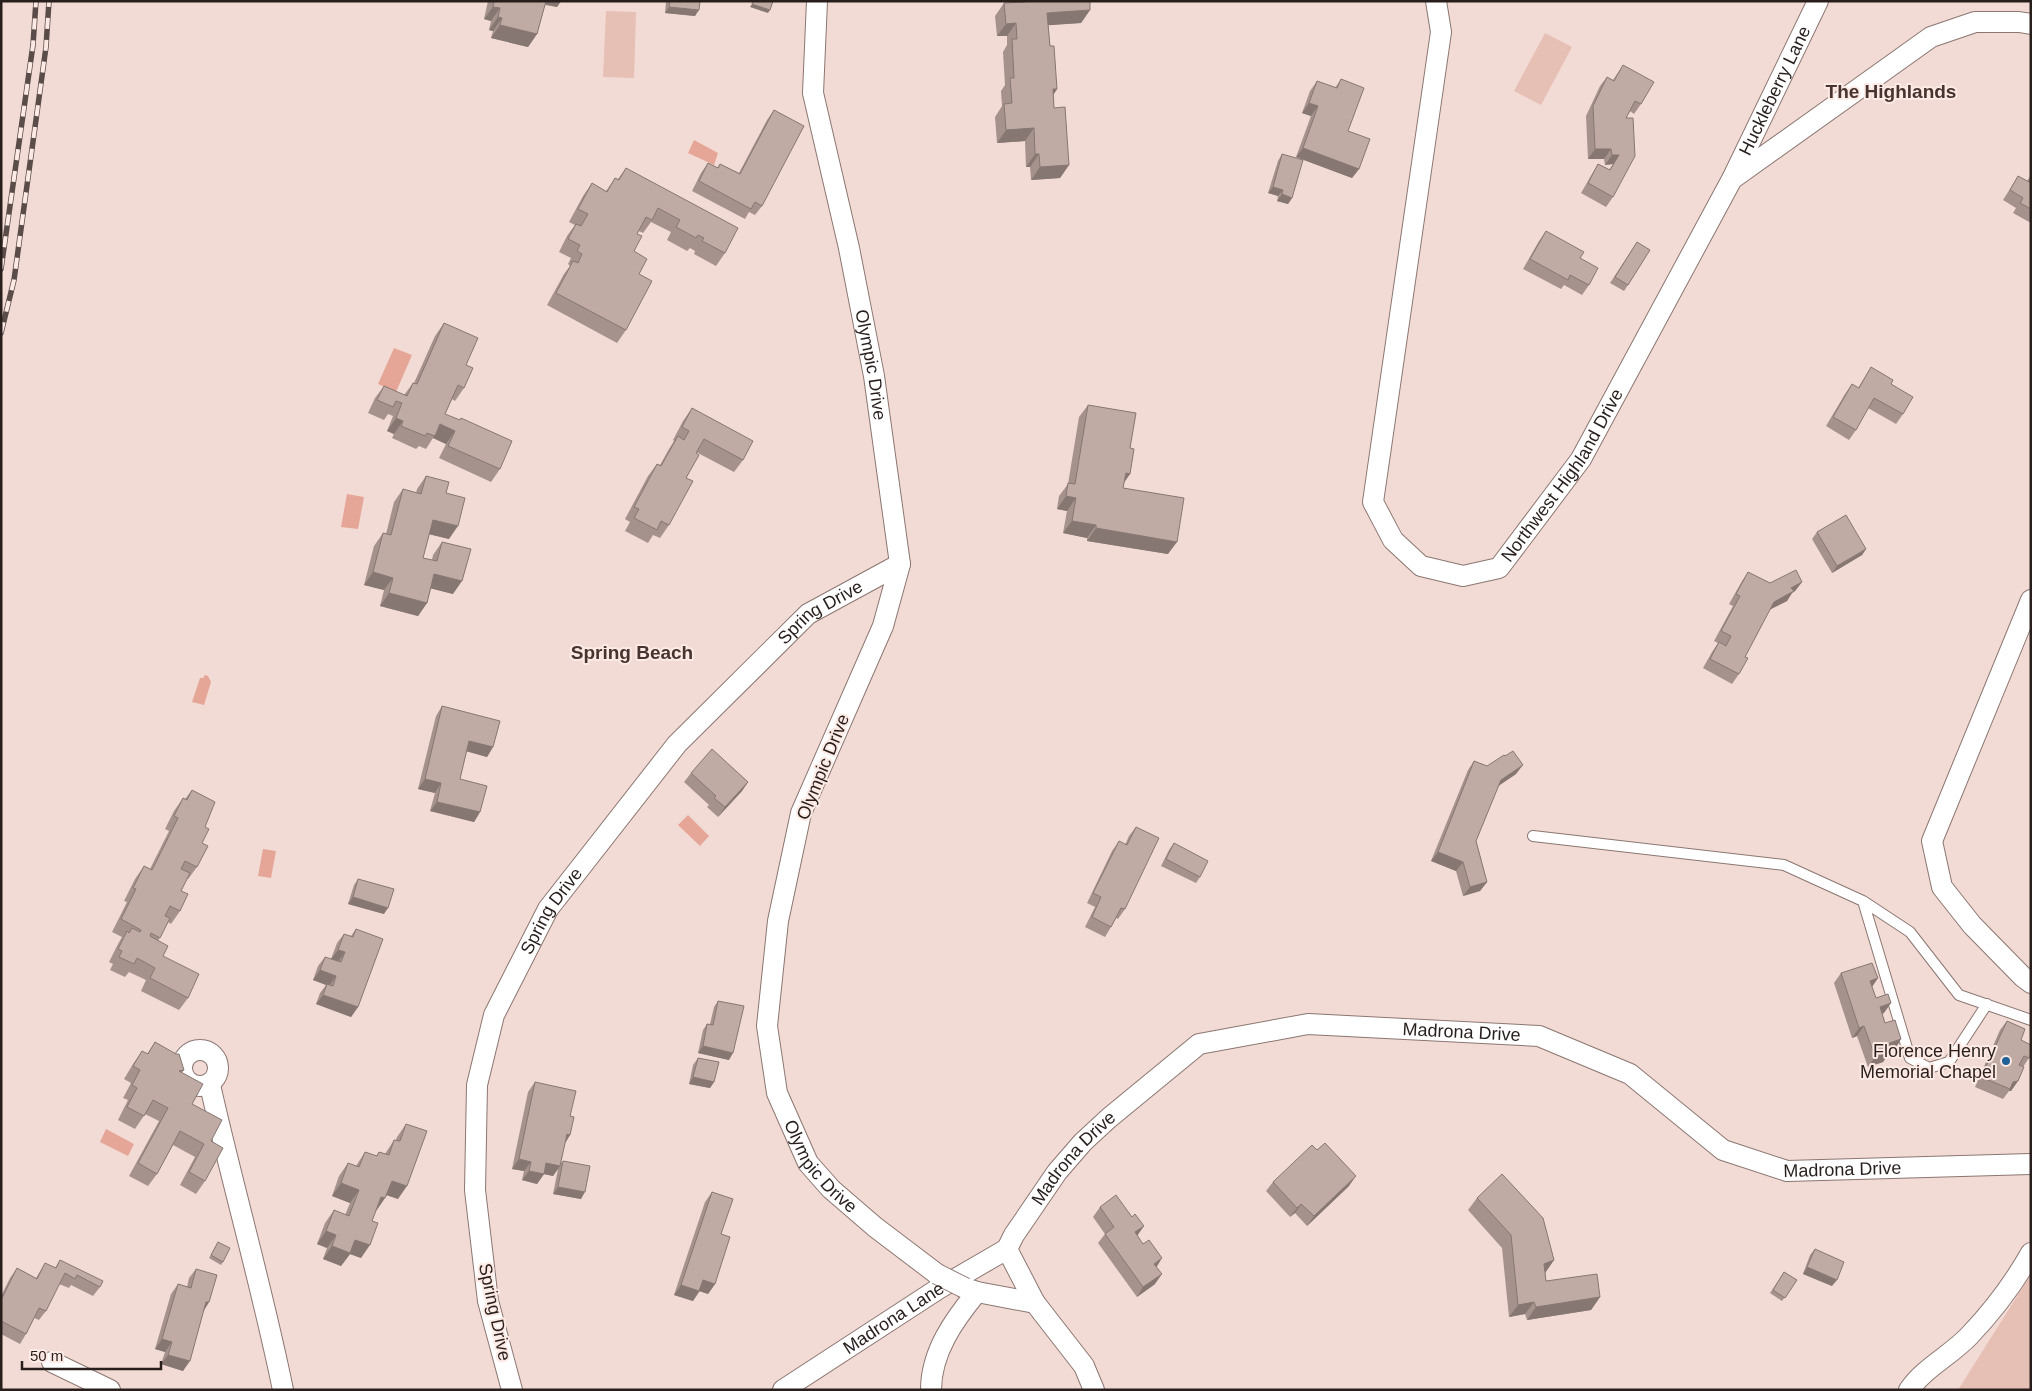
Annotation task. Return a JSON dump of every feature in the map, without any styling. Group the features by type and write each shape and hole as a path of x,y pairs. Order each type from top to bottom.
{"street":[{"name":"Olympic Drive","path":"817,1 812,93 849,248 874,376 900,564 883,626 801,813 778,921 766,1026 777,1093 808,1163 831,1189 875,1227 937,1274 971,1290 1035,1303"},
{"name":"Northwest Highland Drive","path":"1436,1 1441,32 1373,502 1393,540 1421,566 1463,576 1499,568 1581,458 1732,179 1932,37 1975,22 2019,22 2031,24"},
{"name":"Huckleberry Lane","path":"1732,179 1818,1"},
{"name":"Spring Drive","path":"512,1390 488,1301 475,1190 477,1085 494,1015 548,909 676,744 808,614 900,564"},
{"path":"2031,600 1932,841 1942,887 1972,925 2031,983"},
{"name":"Madrona Drive","path":"1007,1249 1014,1235 1057,1172 1083,1142 1108,1118 1200,1044 1308,1024 1539,1036 1630,1074 1722,1150 1787,1171 2031,1164"},
{"path":"210,1085 230,1175 271,1332 283,1390"},
{"path":"1007,1249 1035,1303 1084,1366 1094,1390"},
{"name":"Madrona Lane","path":"783,1390 938,1289 1007,1249"},
{"path":"1909,1390 1918,1376 1968,1337 2014,1282 2031,1253"},
{"path":"931,1390 931,1382 940,1349 971,1290"},
{"path":"52,1362 110,1390"}],"lane":[{"path":"1532,836 1784,865 1863,901 1910,932 1960,995 2031,1020"},
{"path":"1863,901 1910,1058 1930,1068 1949,1062 1987,1004"}],"shaded area":[{"path":"606,11 636,12 634,78 603,77"},
{"path":"1545,33 1572,47 1541,105 1514,91"},
{"path":"694,140 718,153 714,165 688,153"},
{"path":"394,348 412,355 396,392 378,384"},
{"path":"347,494 364,497 358,529 341,527"},
{"path":"205,675 208,676 211,682 204,705 192,702 200,678 203,678"},
{"path":"688,815 709,836 700,846 678,825"},
{"path":"263,849 276,851 271,878 258,876"},
{"path":"106,1129 134,1144 128,1156 100,1142"},
{"path":"2031,1274 2031,1390 1958,1390"}],"building":[{"path":"494,1 546,1 537,34 500,25 502,18 498,17 500,8 493,7"},
{"path":"670,1 700,1 699,10 669,7"},
{"path":"753,1 773,1 770,10 752,4"},
{"path":"1025,1 1090,1 1090,10 1047,13 1050,46 1054,46 1057,89 1053,89 1054,108 1065,107 1069,165 1040,167 1039,154 1035,154 1034,128 1006,130 1004,104 1012,103 1010,78 1014,78 1012,39 1017,39 1016,23 1006,24 1004,3"},
{"path":"1623,65 1654,82 1641,104 1635,101 1626,118 1633,118 1635,156 1613,197 1588,183 1598,164 1610,170 1619,155 1612,155 1611,149 1595,149 1593,106 1607,77 1614,81"},
{"path":"1341,79 1364,88 1348,131 1370,139 1359,169 1303,148 1318,106 1309,103 1317,81 1337,88"},
{"path":"774,110 804,126 762,206 755,202 751,209 699,181 708,163 718,168 720,164 740,174"},
{"path":"1282,154 1303,160 1292,198 1282,194 1283,190 1273,187"},
{"path":"626,168 738,228 725,253 702,241 704,238 698,235 696,238 676,227 680,220 658,208 652,220 646,217 637,234 642,236 634,251 647,259 639,274 652,281 626,330 556,293 573,261 578,263 582,254 577,251 580,245 568,239 576,224 581,226 588,214 578,209 592,183 607,192 615,178 619,180"},
{"path":"2018,176 2031,183 2031,209 2020,203 2023,198 2010,190"},
{"path":"1546,231 1584,252 1580,258 1598,268 1589,285 1570,275 1568,280 1530,259"},
{"path":"1637,242 1650,250 1628,285 1615,277"},
{"path":"444,323 478,338 466,365 473,368 464,388 458,385 445,414 460,420 461,418 512,441 500,469 448,446 455,431 440,424 435,436 427,433 425,436 401,426 403,421 396,418 402,403 396,401 393,407 377,400 384,386 407,396 413,383 417,384"},
{"path":"1871,367 1893,380 1891,384 1913,397 1903,414 1874,398 1856,430 1833,417 1852,384 1859,388"},
{"path":"1088,405 1136,413 1130,448 1134,449 1130,474 1126,473 1123,488 1184,498 1177,542 1096,528 1096,525 1072,521 1076,498 1066,496 1068,483 1075,484"},
{"path":"692,408 753,441 743,460 704,439 696,453 699,455 686,478 693,481 669,525 661,521 657,530 634,518 639,509 634,507 657,464 661,466 678,436 684,440 689,431 682,427"},
{"path":"426,476 449,482 446,493 465,498 458,526 433,520 423,558 437,561 442,542 471,549 462,581 434,574 427,603 389,593 393,578 373,572 383,533 391,535 403,489 421,494"},
{"path":"1846,515 1866,549 1837,566 1817,532"},
{"path":"1796,570 1802,582 1791,588 1794,591 1774,602 1745,657 1748,658 1739,674 1710,659 1719,642 1726,646 1731,636 1721,631 1740,596 1736,594 1748,572 1770,583"},
{"path":"442,706 500,721 493,747 469,741 460,779 487,786 480,812 437,802 441,783 425,779"},
{"path":"712,749 748,782 725,807 691,773"},
{"path":"1513,751 1523,765 1501,780 1476,841 1487,882 1470,887 1463,862 1438,852 1474,761 1487,766"},
{"path":"192,790 215,802 205,827 209,829 202,843 208,846 197,867 185,861 181,869 190,873 181,891 188,894 180,911 170,906 165,916 170,918 160,938 151,933 150,936 168,946 163,956 199,974 188,998 150,978 155,968 137,958 134,964 119,957 122,951 118,949 127,931 129,933 132,928 140,932 141,930 121,919 136,889 133,888 144,866 152,870 178,818 174,816 183,798 187,800"},
{"path":"1136,827 1159,838 1125,909 1121,908 1111,927 1092,917 1101,897 1093,893 1119,841 1127,845"},
{"path":"1174,843 1208,861 1200,877 1166,859"},
{"path":"358,879 394,889 388,908 353,897"},
{"path":"356,929 383,939 358,1007 323,995 327,984 333,986 336,976 320,970 325,957 341,962 345,952 338,950 344,934 353,937"},
{"path":"1872,963 1878,978 1870,981 1876,998 1888,994 1891,1003 1880,1007 1885,1023 1895,1020 1901,1039 1887,1044 1890,1052 1875,1057 1864,1026 1859,1028 1841,973"},
{"path":"718,1001 744,1006 733,1053 703,1046 707,1024 713,1025"},
{"name":"Florence Henry Memorial Chapel","path":"2007,1021 2025,1029 2021,1040 2031,1045 2031,1055 2029,1058 2024,1056 2019,1065 2024,1067 2018,1081 2013,1082 2010,1089 1981,1077"},
{"path":"155,1042 179,1054 184,1070 179,1071 203,1084 192,1104 222,1120 211,1141 223,1148 205,1181 189,1172 204,1144 180,1131 157,1174 138,1163 168,1108 153,1100 144,1116 127,1107 137,1088 132,1085 140,1070 133,1066 142,1051 148,1054"},
{"path":"698,1058 719,1062 714,1082 693,1077"},
{"path":"535,1082 576,1091 570,1116 574,1117 570,1135 567,1134 560,1166 546,1163 544,1174 529,1171 531,1162 519,1159"},
{"path":"406,1124 427,1131 407,1186 392,1181 385,1198 381,1197 372,1221 378,1223 370,1245 355,1240 350,1253 332,1246 336,1235 326,1231 334,1210 349,1216 359,1190 341,1183 348,1163 359,1167 365,1152 377,1156 379,1152 389,1155 394,1140 400,1141"},
{"path":"1325,1143 1356,1176 1314,1216 1301,1204 1297,1208 1273,1182 1312,1145 1317,1150"},
{"path":"563,1161 590,1166 585,1192 558,1187"},
{"path":"1502,1174 1543,1218 1554,1260 1544,1264 1546,1281 1597,1274 1600,1297 1536,1307 1534,1302 1518,1305 1511,1235 1477,1198"},
{"path":"712,1192 733,1199 721,1234 730,1237 715,1284 703,1280 699,1291 681,1285"},
{"path":"1116,1195 1132,1217 1135,1214 1144,1226 1135,1232 1143,1244 1149,1240 1162,1258 1154,1264 1162,1274 1143,1287 1105,1234 1114,1227 1100,1207"},
{"path":"218,1242 230,1248 223,1262 211,1255"},
{"path":"1815,1249 1844,1262 1837,1280 1807,1267"},
{"path":"60,1260 103,1281 100,1287 77,1275 75,1279 65,1273 46,1311 39,1308 26,1334 1,1321 1,1300 17,1268 37,1279 45,1263 56,1268"},
{"path":"196,1269 217,1275 209,1302 206,1302 190,1361 168,1355 172,1342 162,1339 178,1284 191,1288"},
{"path":"1784,1272 1797,1280 1785,1298 1773,1290"}],"railway":[{"path":"1,269 33,45 36,1"},
{"path":"1,333 14,280 46,47 49,1"}],"place":[{"name":"Florence Henry Memorial Chapel","path":"2006,1061"}],"district":[{"name":"The Highlands","path":"1891,91"},
{"name":"Spring Beach","path":"632,652"}]}
